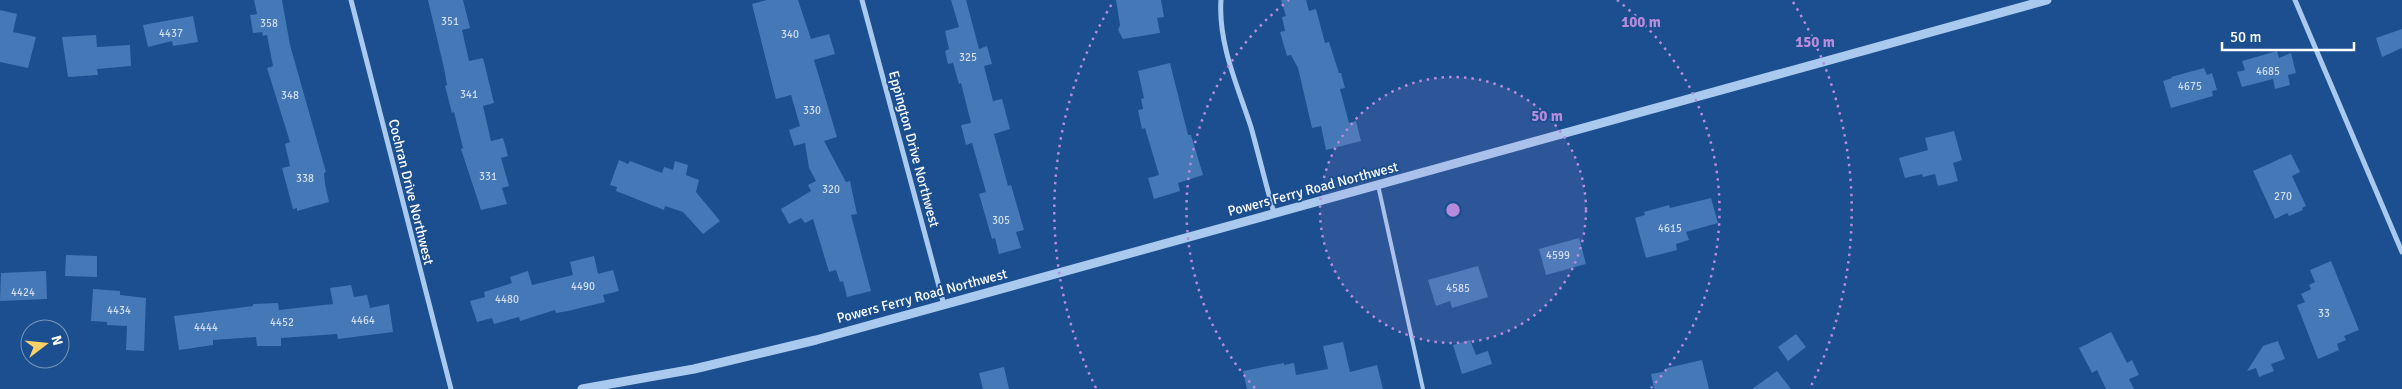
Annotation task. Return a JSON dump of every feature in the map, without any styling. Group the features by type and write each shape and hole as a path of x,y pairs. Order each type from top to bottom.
{"street":[{"name":"Cochran Drive Northwest","path":"351,0 450,389"},
{"name":"Eppington Drive Northwest","path":"862,0 944,305"},
{"path":"1221,0 1220,14 1232,73 1250,127 1274,214"},
{"name":"Powers Ferry Road Northwest","path":"582,389 694,369 816,340 2047,0"},
{"path":"2296,0 2402,252"}],"lane":[{"path":"1378,185 1423,389"}],"building":[{"path":"254,0 282,0 290,45 326,172 324,173 325,184 329,202 297,211 297,208 293,209 282,168 290,166 285,144 290,142 267,68 273,66 267,35 263,36 262,32 253,33 250,15 257,14"},
{"path":"428,0 463,0 470,28 462,30 469,61 483,58 494,103 483,106 491,141 503,138 508,156 501,158 509,186 502,188 507,204 481,210 461,149 463,148 454,112 452,113 445,86 447,85 444,68"},
{"path":"767,0 798,0 811,39 829,34 835,54 814,60 837,137 824,141 846,182 850,181 857,214 851,215 871,291 847,297 843,281 840,282 836,270 829,272 813,219 805,223 801,218 789,224 781,209 811,191 808,185 816,181 809,168 805,143 794,146 789,130 800,126 791,95 776,99 752,4"},
{"path":"951,0 966,0 979,49 987,46 992,64 984,66 993,101 1002,99 1010,129 994,134 1008,186 1011,185 1024,230 1016,232 1021,248 999,254 995,238 992,239 979,194 986,192 972,143 966,145 961,125 971,123 961,83 959,84 953,63 948,64 945,51 949,49 945,31 959,27"},
{"path":"1116,0 1161,0 1164,17 1157,18 1160,33 1123,39 1118,30 1120,25"},
{"path":"1281,0 1306,0 1309,11 1316,9 1325,43 1329,42 1339,73 1341,73 1345,88 1340,89 1349,123 1356,121 1361,141 1326,150 1321,126 1312,128 1298,68 1291,55 1287,56 1280,32 1285,31 1282,17 1286,16"},
{"path":"0,10 17,14 13,32 36,37 28,68 0,62"},
{"path":"193,16 198,42 173,46 172,41 148,47 143,25"},
{"path":"2402,29 2402,48 2382,57 2376,38"},
{"path":"96,35 97,47 130,45 131,66 97,69 98,75 68,77 62,37"},
{"path":"2277,51 2279,58 2291,53 2296,73 2288,75 2290,85 2275,89 2273,79 2242,87 2237,72 2245,70 2242,61"},
{"path":"1170,63 1188,135 1191,135 1203,175 1178,183 1180,191 1154,199 1148,178 1159,175 1145,128 1142,129 1138,110 1143,109 1141,99 1144,98 1138,71"},
{"path":"2204,68 2207,75 2212,73 2217,90 2212,91 2213,96 2171,108 2163,81"},
{"path":"1954,131 1962,160 1953,163 1958,181 1938,186 1935,174 1923,177 1922,174 1905,178 1899,158 1928,150 1925,138"},
{"path":"2291,154 2300,172 2292,176 2306,206 2302,208 2303,210 2289,216 2287,213 2275,219 2253,171"},
{"path":"619,160 628,164 630,161 662,173 664,167 673,170 675,161 688,165 686,175 699,180 696,192 720,221 703,234 683,212 665,206 664,210 616,191 617,187 610,185"},
{"path":"1711,198 1718,223 1686,232 1689,240 1676,244 1677,250 1646,258 1635,218 1645,215 1644,212 1669,205 1670,208"},
{"path":"1579,238 1586,264 1546,275 1539,249"},
{"path":"66,255 97,256 97,277 65,276"},
{"path":"594,256 598,274 613,270 619,291 603,295 605,302 556,313 555,310 520,321 519,317 494,324 492,318 477,322 470,301 485,297 484,292 512,283 510,277 528,271 532,285 573,275 570,262"},
{"path":"2331,261 2359,330 2344,336 2346,340 2337,344 2339,350 2318,359 2297,305 2305,302 2301,294 2311,289 2309,285 2315,282 2310,270"},
{"path":"1478,266 1488,297 1452,308 1450,301 1436,306 1428,280"},
{"path":"46,271 47,299 0,301 1,273"},
{"path":"351,285 354,297 367,295 370,308 389,304 393,332 338,339 337,334 281,338 281,346 257,346 256,337 213,340 213,345 179,350 174,316 253,306 253,304 278,303 279,310 333,304 330,288"},
{"path":"93,289 120,291 120,295 146,298 144,351 126,350 127,326 107,325 107,322 91,321"},
{"path":"2111,332 2127,363 2132,360 2139,375 2129,379 2134,389 2106,389 2097,370 2092,373 2079,348"},
{"path":"1796,334 1806,347 1788,361 1778,347"},
{"path":"1470,340 1476,355 1488,351 1492,364 1462,374 1453,345"},
{"path":"2278,341 2285,359 2271,364 2274,371 2259,377 2256,368 2247,371 2263,346"},
{"path":"1343,342 1350,372 1377,365 1383,389 1247,389 1243,371 1284,363 1284,365 1294,363 1296,375 1328,369 1323,346"},
{"path":"1702,360 1709,389 1654,389 1651,374 1667,371 1667,368"},
{"path":"1004,367 1009,389 983,389 979,373"},
{"path":"1777,371 1791,389 1752,389"}]}
